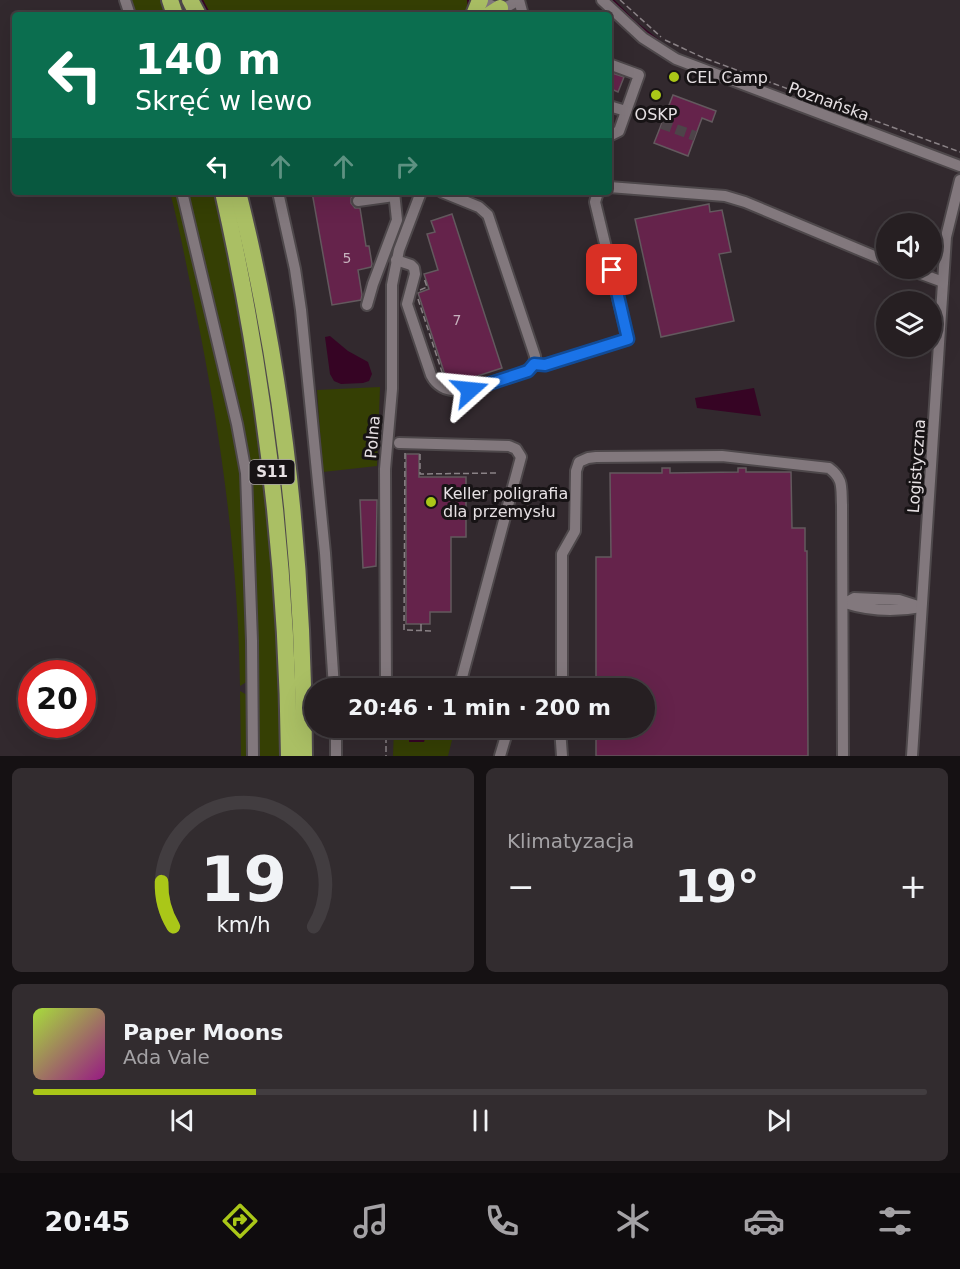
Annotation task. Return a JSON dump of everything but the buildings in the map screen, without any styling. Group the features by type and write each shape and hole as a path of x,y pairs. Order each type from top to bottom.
{"highway":[{"name":"S11","path":"224,195 258,370 273,478 285,625 289,756"},
{"name":"S11","path":"240,195 261,296 289,488 302,650 304,756"}],"street":[{"path":"482,0 501,12 518,0"},
{"name":"Poznańska","path":"602,0 643,38 676,59 960,166"},
{"path":"612,65 639,75 626,111 612,135"},
{"path":"612,107 626,111"},
{"name":"Logistyczna","path":"912,756 943,282 949,221 960,180"},
{"path":"612,188 725,196 876,257"},
{"path":"183,195 244,460 248,499 253,756"},
{"path":"279,195 300,300 325,553 333,678"},
{"path":"358,201 389,195"},
{"path":"367,305 398,217 394,195"},
{"name":"Polna","path":"386,678 385,461 391,397 392,296 396,260 420,195"},
{"path":"396,260 414,268 415,273 407,304 436,384 444,388 470,390 528,371 534,364 535,356 488,215 479,207 449,195"},
{"path":"534,364 545,365 628,339 595,201 597,195"},
{"path":"935,279 943,282"},
{"path":"399,443 509,446 516,449 520,457 460,678"},
{"path":"562,678 562,554 575,531 576,471 579,462 596,457 722,456 829,468 838,475 841,482 843,756"},
{"path":"312,554 325,553"},
{"path":"855,598 899,600 921,607 898,611 862,609 845,603 855,598"},
{"path":"336,738 336,756"},
{"path":"500,756 505,738"},
{"path":"561,738 562,756"}],"path":[{"path":"620,0 648,27 674,45 960,152"},
{"path":"415,273 423,277 427,287 416,291 446,383"},
{"path":"433,631 404,630 405,453 420,453 420,474 499,473"},
{"path":"421,624 421,631"},
{"path":"386,738 386,756"}],"green space":[{"path":"129,0 160,0 164,12 133,12"},
{"path":"198,0 473,0 471,12 204,12"},
{"path":"171,195 179,195 236,436 245,528 248,681 240,686 236,590 220,449"},
{"path":"187,195 215,195 248,364 259,434 269,526 280,756 257,756 253,517 248,459"},
{"path":"380,387 377,466 323,472 317,390"},
{"path":"240,691 247,695 249,756 241,756"},
{"path":"394,738 452,738 448,756 393,756"}],"shaded area":[{"path":"330,336 348,351 368,362 372,374 369,381 341,384 334,381 330,374 325,337"},
{"path":"754,388 761,416 697,408 695,398"},
{"path":"409,738 425,738 424,742 409,742"}],"waterway":[{"path":"202,0 208,12"},
{"path":"468,0 469,9"},
{"path":"613,0 659,41"}],"tunnel":[{"path":"662,124 695,136"}],"place":[{"name":"CEL Camp","path":"674,77"},
{"name":"OSKP","path":"656,95"},
{"name":"Keller poligrafia dla przemysłu","path":"431,502"}],"route":[{"path":"470,390 528,371 534,364 545,365 628,339 612,270"}]}
